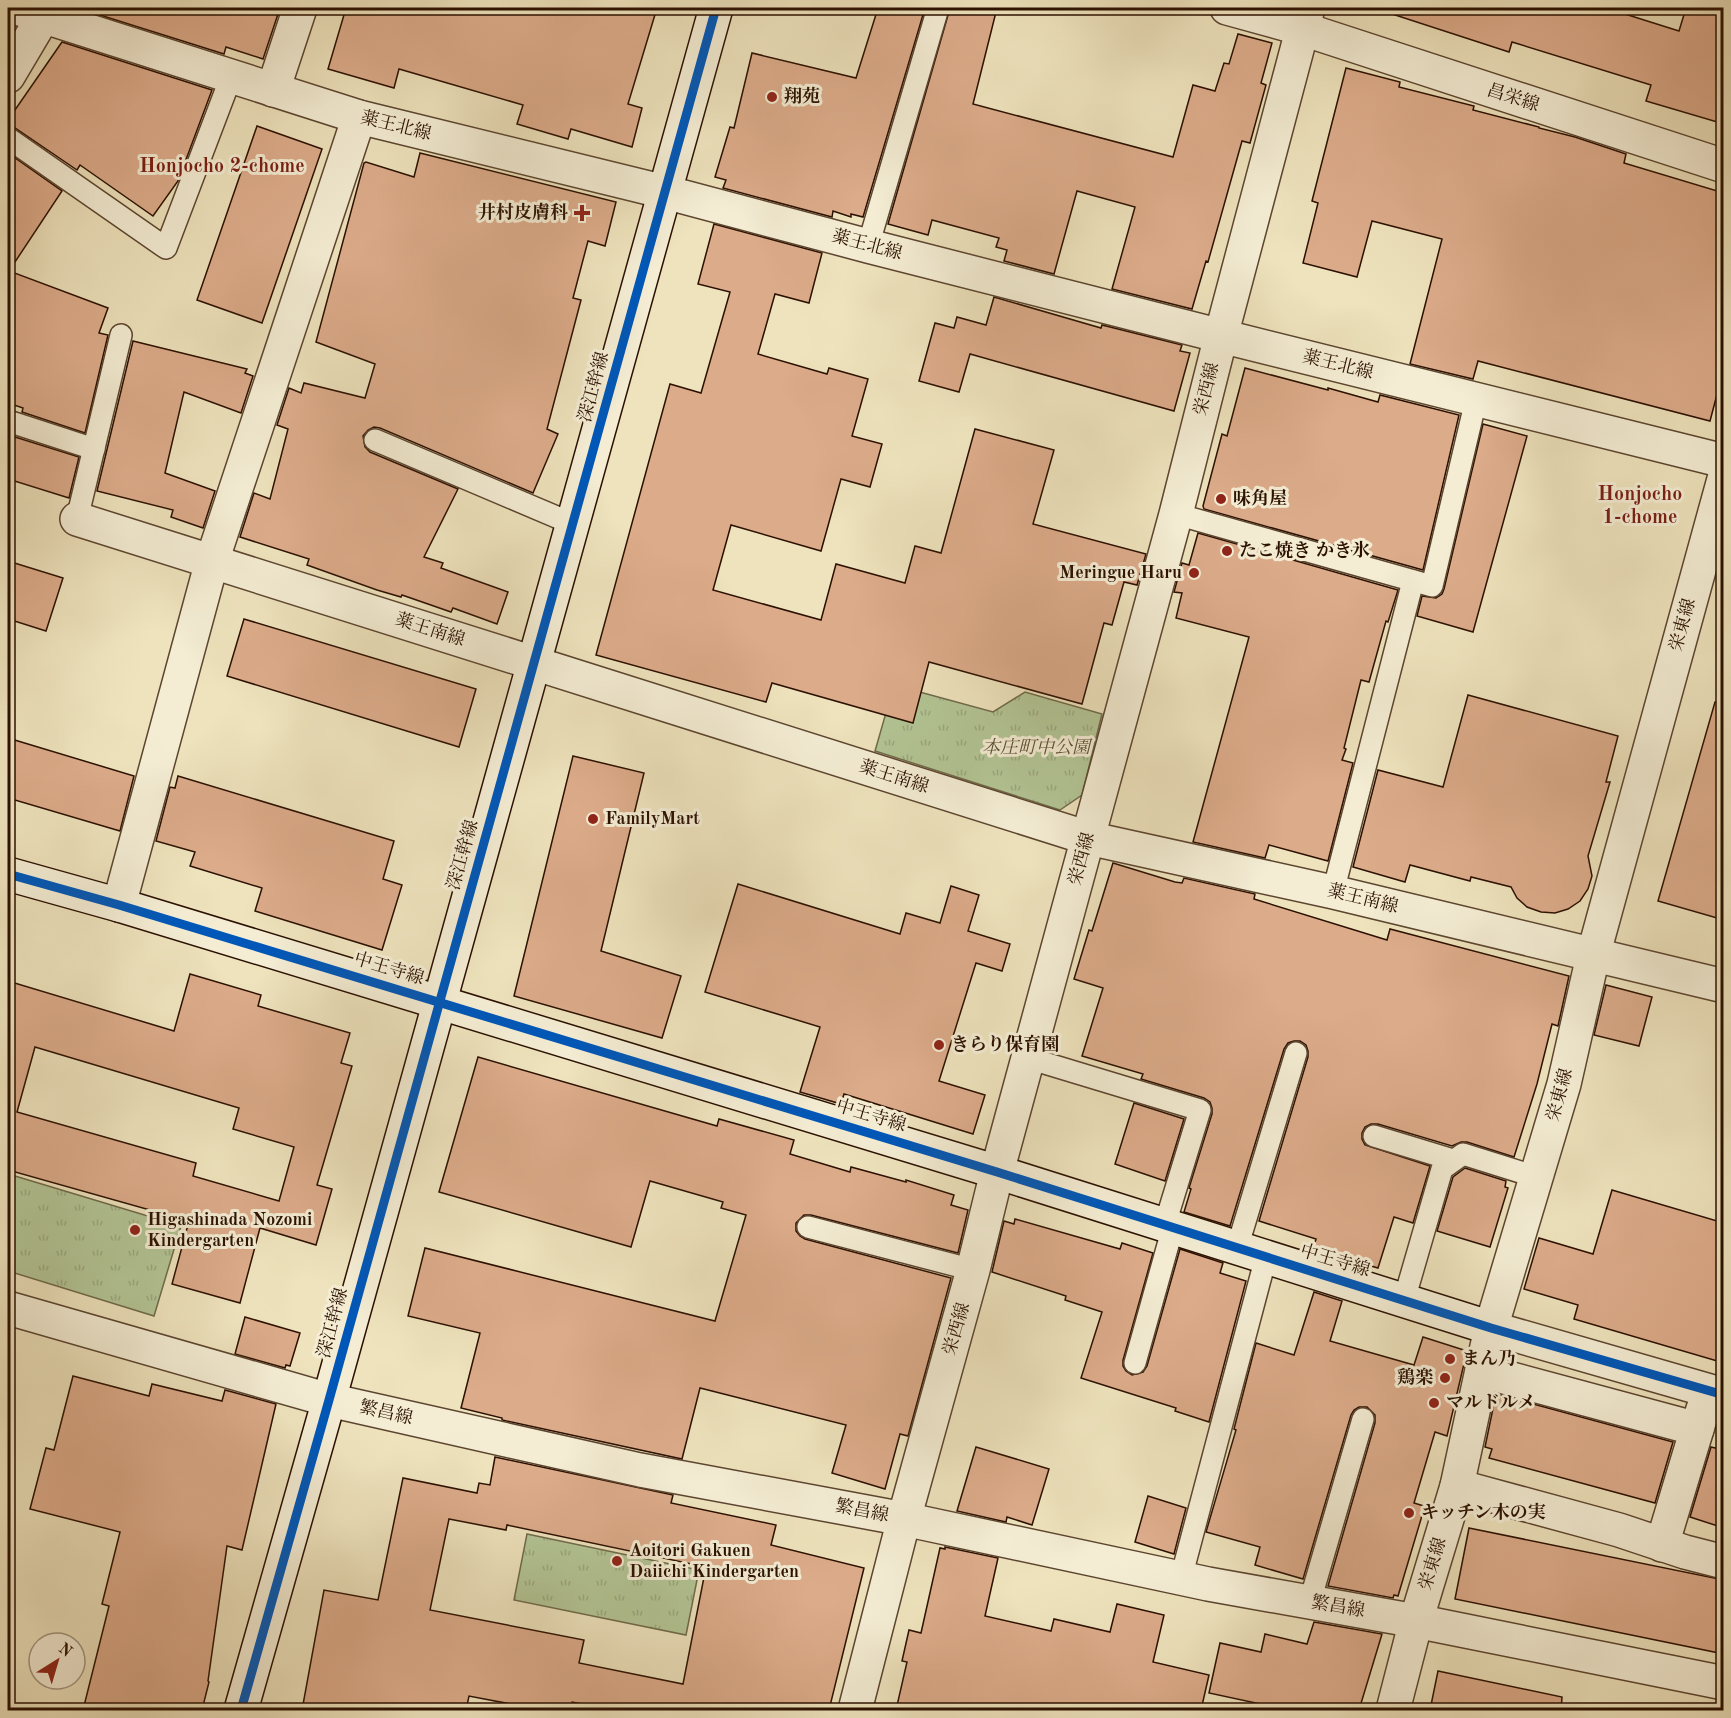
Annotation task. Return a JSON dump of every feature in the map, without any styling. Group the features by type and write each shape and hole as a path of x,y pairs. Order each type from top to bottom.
{"street":[{"path":"273,90 300,8"},
{"name":"深江幹線","path":"241,1710 716,8"},
{"name":"昌栄線","path":"1227,8 1305,18 1724,166"},
{"path":"8,76 35,11"},
{"name":"薬王北線","path":"35,11 359,117 665,192 1221,336 1724,461"},
{"name":"栄西線","path":"855,1710 904,1519 973,1270 997,1172 1176,514 1305,18"},
{"path":"119,905 212,561 359,117"},
{"name":"栄東線","path":"1393,1710 1416,1621 1456,1486 1491,1328 1564,1084 1593,956 1724,479"},
{"name":"薬王南線","path":"77,519 1088,838 1333,892 1724,986"},
{"name":"中王寺線","path":"8,874 439,1001 997,1172 1491,1328 1716,1392"},
{"name":"繁昌線","path":"8,1308 329,1400 640,1470 904,1519 1181,1578 1416,1621 1724,1683"},
{"path":"1482,1371 1698,1429"},
{"path":"1662,1545 1698,1429 1716,1392"},
{"path":"1456,1486 1619,1530 1662,1545 1724,1562"}],"lane":[{"path":"867,246 938,8"},
{"path":"8,138 166,248 231,76"},
{"path":"77,519 121,335"},
{"path":"1176,514 1432,586 1476,400"},
{"path":"8,422 94,449"},
{"path":"375,440 573,524"},
{"path":"1333,892 1413,581"},
{"path":"1181,1578 1296,1053"},
{"path":"1028,1058 1200,1110 1135,1363"},
{"path":"1374,1136 1454,1160"},
{"path":"1404,1300 1442,1169 1463,1154 1536,1177"},
{"path":"808,1227 973,1270"},
{"path":"1310,1602 1363,1419"}],"green space":[{"name":"本庄町中公園","path":"894,685 993,712 1025,692 1102,714 1082,795 1060,810 875,751"},
{"path":"15,1176 181,1226 154,1316 8,1271 8,1188 11,1189"},
{"path":"527,1534 699,1570 686,1635 514,1600"}],"building":[{"path":"85,8 280,8 263,59 226,47 224,54 84,10"},
{"path":"346,8 657,8 628,104 642,108 632,147 571,129 568,139 517,124 523,105 399,69 394,88 328,69"},
{"path":"878,8 925,8 863,217 851,214 851,217 833,211 832,217 723,188 726,180 715,177 730,127 734,128 752,53 856,78"},
{"path":"950,8 997,8 973,104 1173,157 1193,85 1215,91 1224,63 1229,64 1238,34 1272,43 1261,83 1266,85 1250,143 1242,141 1208,262 1206,261 1192,309 1112,289 1135,207 1077,191 1054,274 1004,261 1007,250 996,247 999,238 932,220 928,235 888,224"},
{"path":"1393,8 1606,8 1679,31 1686,8 1724,8 1724,124 1646,101 1651,85 1512,42 1509,52 1392,14"},
{"path":"62,42 212,90 178,181 153,216 80,165 77,170 15,128 8,126 8,120"},
{"path":"1346,68 1400,82 1399,87 1474,106 1473,110 1575,137 1626,154 1624,163 1724,193 1724,368 1710,421 1478,361 1473,379 1410,364 1442,239 1372,221 1357,277 1303,263 1318,203 1312,201"},
{"path":"257,126 322,149 262,323 197,300"},
{"path":"8,153 62,191 9,271 108,308 99,333 108,335 85,433 22,412 23,408 8,403"},
{"path":"420,153 616,202 605,246 588,241 573,298 581,300 547,429 558,434 533,493 380,428 374,427 363,436 365,447 370,452 458,489 424,557 443,563 441,568 508,592 497,624 453,608 451,612 402,595 401,597 377,590 307,565 309,559 240,537 254,493 270,499 288,429 277,425 289,388 301,393 304,383 365,398 375,364 316,342 364,163 414,177"},
{"path":"714,224 822,253 809,303 775,294 758,354 827,374 829,368 868,379 852,436 882,444 870,487 841,479 821,551 731,525 713,590 821,620 836,564 905,583 915,546 941,553 975,429 1054,450 1033,524 1146,554 1137,585 1124,582 1112,625 1104,623 1082,704 929,662 913,723 772,683 766,702 596,655 670,384 701,393 730,292 698,284"},
{"path":"994,297 1101,328 1102,325 1182,345 1180,351 1190,353 1174,411 970,354 959,392 919,381 935,323 954,328 957,317 986,325"},
{"path":"133,341 247,369 245,373 253,376 241,413 184,392 165,473 215,491 203,528 171,517 173,510 97,491"},
{"path":"1245,368 1378,402 1380,395 1459,415 1423,570 1204,509 1222,434 1227,436"},
{"path":"1483,424 1527,436 1473,632 1417,616 1422,596 1436,598 1442,594 1444,589"},
{"path":"15,437 79,457 69,498 8,479 8,459"},
{"path":"1198,533 1398,590 1388,622 1386,621 1369,682 1361,680 1342,760 1353,763 1328,861 1269,845 1265,858 1193,842 1249,637 1176,618 1182,593 1174,592 1182,563 1189,565"},
{"path":"8,561 63,578 46,631 8,619"},
{"path":"244,619 476,689 459,747 227,676"},
{"path":"1468,695 1618,736 1606,782 1610,782 1588,856 1592,876 1588,889 1580,901 1568,909 1555,913 1541,912 1527,907 1517,898 1511,887 1471,877 1470,881 1410,865 1405,882 1353,867 1378,770 1443,787"},
{"path":"1715,702 1724,703 1724,920 1658,901"},
{"path":"8,738 134,776 120,831 8,798"},
{"path":"573,756 644,773 601,951 681,976 662,1038 514,996"},
{"path":"178,776 394,841 383,879 402,885 382,950 255,911 262,888 190,866 195,852 156,841 170,787 175,788"},
{"path":"1113,863 1175,882 1182,883 1184,878 1255,894 1254,899 1387,940 1390,929 1569,976 1558,1026 1552,1024 1537,1084 1514,1157 1467,1142 1452,1146 1378,1124 1365,1127 1362,1139 1365,1145 1430,1166 1413,1223 1394,1217 1378,1268 1354,1261 1353,1265 1324,1256 1326,1250 1314,1246 1316,1239 1259,1221 1308,1057 1306,1045 1300,1041 1294,1041 1288,1043 1284,1049 1230,1226 1184,1212 1212,1114 1210,1102 1204,1098 1141,1079 1143,1074 1082,1056 1103,988 1074,979"},
{"path":"738,884 900,934 906,913 940,923 951,886 979,895 968,931 1010,944 1002,971 976,963 939,1081 985,1095 973,1134 844,1094 841,1104 800,1092 820,1027 705,992"},
{"path":"190,974 261,995 258,1006 350,1033 341,1063 352,1066 317,1185 332,1189 316,1245 260,1228 240,1303 172,1284 189,1221 8,1170 8,981 174,1031","holes":["35,1047 239,1108 233,1129 294,1147 279,1201 193,1176 196,1163 17,1112"]},
{"path":"1606,985 1652,997 1639,1046 1594,1035"},
{"path":"478,1057 717,1126 719,1119 794,1140 790,1154 850,1172 851,1167 906,1182 906,1180 954,1195 951,1205 968,1210 958,1253 811,1215 804,1215 796,1223 796,1231 805,1239 951,1278 908,1436 900,1434 885,1489 832,1473 846,1425 700,1388 682,1459 502,1420 502,1418 461,1408 480,1333 408,1316 425,1248 715,1321 746,1215 721,1208 723,1202 650,1181 631,1247 439,1192"},
{"path":"1134,1103 1184,1119 1165,1181 1115,1164"},
{"path":"1465,1168 1506,1181 1505,1187 1508,1188 1490,1247 1437,1231 1453,1177"},
{"path":"1612,1190 1724,1223 1724,1363 1574,1319 1578,1305 1524,1289 1539,1238 1593,1254"},
{"path":"1015,1219 1120,1249 1122,1243 1153,1253 1123,1360 1126,1371 1132,1375 1143,1372 1147,1366 1180,1249 1223,1263 1220,1273 1246,1281 1209,1422 1175,1411 1176,1408 1081,1378 1102,1312 1065,1300 1066,1296 992,1272 1004,1221 1014,1224"},
{"path":"1314,1292 1342,1301 1330,1341 1414,1365 1423,1337 1467,1351 1447,1436 1435,1432 1414,1503 1424,1506 1421,1519 1398,1596 1394,1595 1393,1598 1328,1586 1375,1423 1375,1415 1367,1407 1359,1407 1351,1415 1303,1579 1255,1565 1260,1547 1206,1532 1236,1430 1234,1429 1256,1343 1294,1355"},
{"path":"245,1317 300,1333 290,1366 286,1365 285,1368 235,1354"},
{"path":"73,1376 149,1396 152,1384 222,1401 225,1390 276,1404 242,1550 227,1546 209,1682 202,1710 83,1710 109,1606 102,1604 120,1532 30,1509 46,1448 54,1450"},
{"path":"1496,1394 1673,1442 1655,1503 1489,1458 1492,1449 1485,1447"},
{"path":"976,1447 1049,1469 1032,1525 1007,1517 1006,1522 957,1511"},
{"path":"1711,1447 1724,1450 1724,1528 1690,1517"},
{"path":"495,1457 673,1495 671,1503 776,1525 771,1545 864,1568 829,1710 618,1710 572,1702 570,1710 542,1710 469,1696 466,1710 302,1710 324,1590 378,1600 403,1478 477,1493 479,1483 490,1485","holes":["449,1519 506,1530 507,1525 706,1567 683,1684 579,1663 584,1640 430,1610"]},
{"path":"1148,1496 1186,1508 1174,1554 1135,1542"},
{"path":"1469,1528 1724,1580 1724,1654 1455,1599"},
{"path":"945,1547 998,1558 985,1616 1051,1631 1054,1619 1110,1632 1117,1604 1164,1615 1153,1662 1209,1675 1201,1710 896,1710 907,1662 902,1661 909,1630 921,1633 940,1548 945,1549"},
{"path":"1314,1622 1382,1634 1359,1710 1288,1710 1209,1693 1220,1643 1261,1652 1265,1634 1307,1644"},
{"path":"1438,1671 1562,1697 1561,1710 1430,1710"}],"cycle path":[{"path":"241,1710 716,8"},
{"path":"8,874 119,905 997,1172 1491,1328 1724,1395"}],"place":[{"name":"翔苑","path":"772,97"},
{"name":"井村皮膚科","path":"582,213"},
{"name":"味角屋","path":"1221,499"},
{"name":"たこ焼き かき氷","path":"1227,551"},
{"name":"Meringue Haru","path":"1194,573"},
{"name":"FamilyMart","path":"593,819"},
{"name":"きらり保育園","path":"939,1045"},
{"name":"Higashinada Nozomi Kindergarten","path":"135,1230"},
{"name":"まん乃","path":"1450,1359"},
{"name":"鶏楽","path":"1445,1378"},
{"name":"マルドルメ","path":"1434,1403"},
{"name":"キッチン木の実","path":"1409,1513"},
{"name":"Aoitori Gakuen Daiichi Kindergarten","path":"617,1561"}],"district":[{"name":"Honjocho 2-chome","path":"222,167"},
{"name":"Honjocho 1-chome","path":"1640,506"}]}
